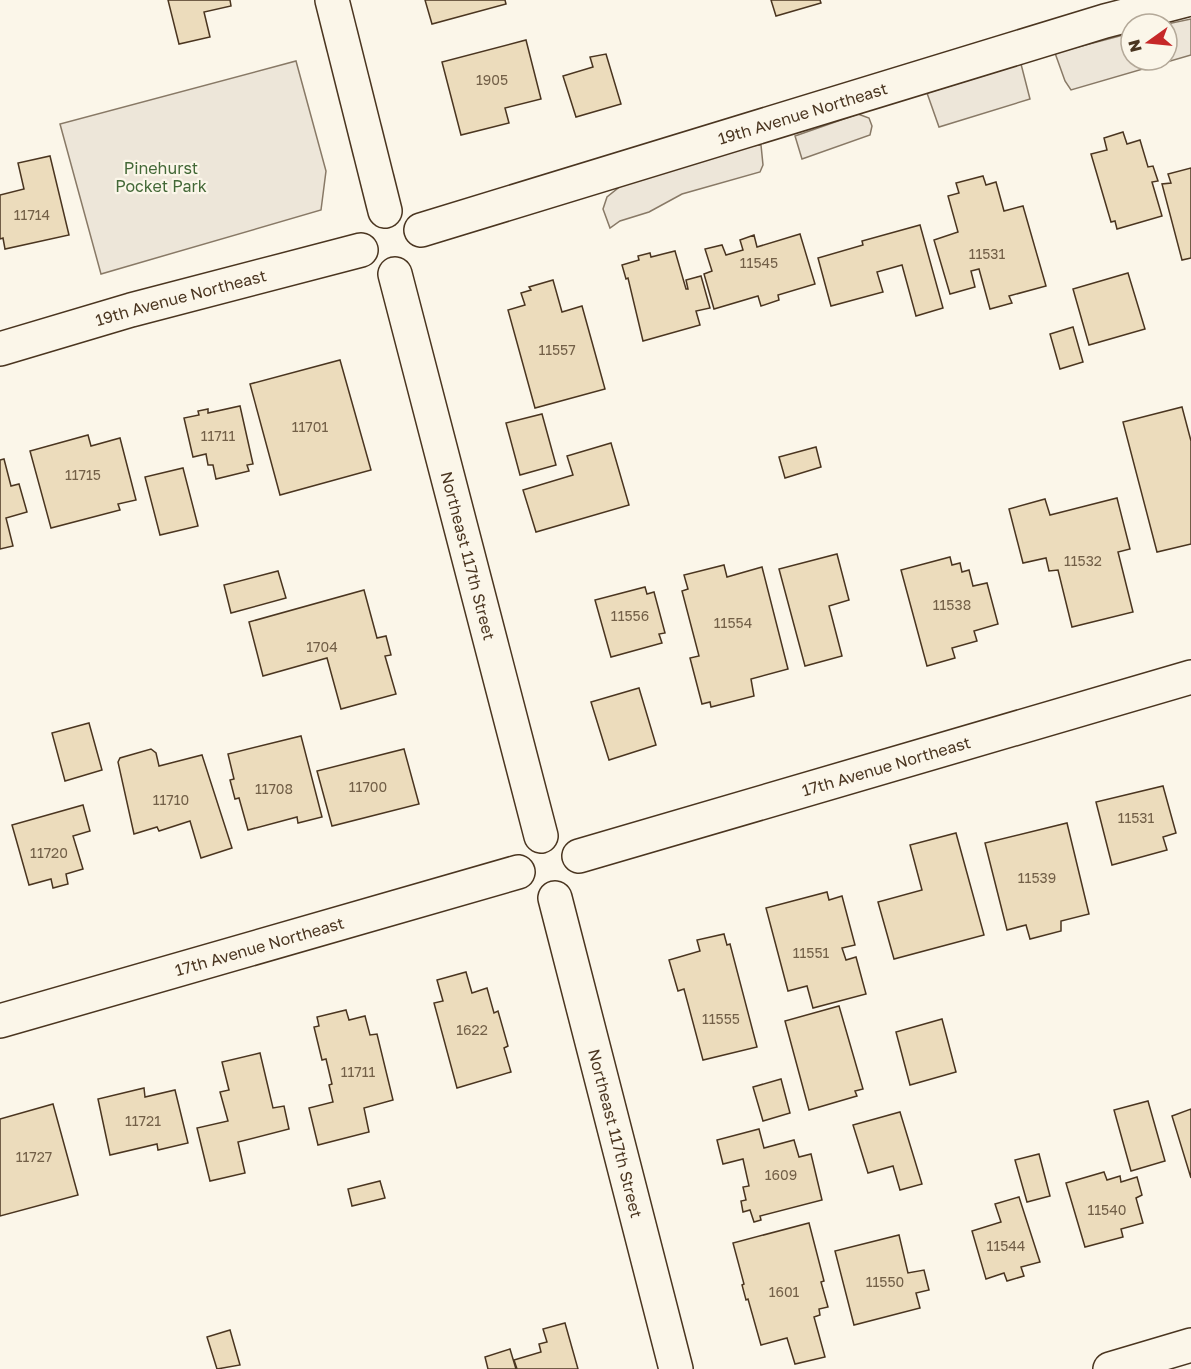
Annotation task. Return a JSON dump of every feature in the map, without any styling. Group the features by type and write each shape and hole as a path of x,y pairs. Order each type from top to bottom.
{"street":[{"path":"332,0 386,211"},
{"name":"19th Avenue Northeast","path":"421,230 1094,25 1186,0"},
{"path":"386,211 404,212 413,218 421,230 423,237 419,258 405,271 395,274 376,270 368,263 361,250 360,234 365,224 372,216 386,211"},
{"name":"19th Avenue Northeast","path":"0,349 131,310 361,250"},
{"name":"Northeast 117th Street","path":"395,274 541,836"},
{"name":"17th Avenue Northeast","path":"579,856 1191,677"},
{"path":"541,836 556,836 566,840 579,856 580,876 576,885 567,893 555,898 537,896 527,891 520,882 517,862 521,852 527,844 541,836"},
{"name":"17th Avenue Northeast","path":"0,1021 518,872"},
{"name":"Northeast 117th Street","path":"555,898 676,1369"},
{"path":"1110,1369 1191,1345"}],"green space":[{"path":"1191,19 1191,55 1179,58 1179,22"},
{"path":"1119,36 1119,72 1133,72 1071,90 1065,81 1055,53"},
{"name":"Pinehurst Pocket Park","path":"296,61 326,171 321,210 101,274 60,124"},
{"path":"1021,64 1030,99 939,127 927,93"},
{"path":"858,114 869,118 872,126 870,135 802,159 795,136"},
{"path":"761,145 763,165 760,172 682,194 649,212 620,221 610,228 603,209 607,197 622,185 738,147"}],"building":[{"path":"168,0 230,0 231,6 204,12 210,37 179,44"},
{"path":"425,0 505,0 506,4 432,24"},
{"path":"771,0 820,0 821,3 776,16"},
{"path":"526,40 541,99 505,108 509,123 461,135 442,62"},
{"path":"606,54 621,104 576,117 563,76 593,67 590,57"},
{"path":"1123,132 1127,144 1140,140 1148,167 1153,166 1158,181 1152,182 1162,216 1117,229 1115,221 1111,222 1091,154 1107,150 1104,138"},
{"path":"50,156 69,235 5,249 3,238 0,239 0,195 24,189 18,163"},
{"path":"1191,168 1191,258 1182,260 1162,184 1171,183 1168,174"},
{"path":"983,176 986,185 996,182 1004,211 1023,206 1046,286 1009,296 1012,303 990,309 979,269 971,271 975,287 950,294 934,240 958,232 948,196 959,193 956,183"},
{"path":"920,225 943,308 916,316 902,265 877,272 883,292 831,306 818,258 863,245 862,241"},
{"path":"800,234 815,284 778,295 779,300 761,306 758,296 714,309 704,274 712,271 705,249 722,245 726,255 743,250 740,240 754,235 757,247"},
{"path":"675,251 686,289 688,289 686,280 701,276 710,308 696,311 700,325 643,341 628,278 626,279 622,265 639,260 638,256 650,253 651,257"},
{"path":"1128,273 1145,329 1089,345 1073,289"},
{"path":"553,280 562,312 582,306 605,389 535,408 508,310 525,305 521,293 531,290 529,287"},
{"path":"1073,327 1083,362 1060,369 1050,334"},
{"path":"340,360 371,470 280,495 250,384"},
{"path":"240,406 253,464 247,465 249,471 216,479 213,465 208,465 206,454 193,457 184,418 199,415 198,411 208,409 208,413"},
{"path":"1182,407 1191,441 1191,544 1157,552 1123,422"},
{"path":"542,414 556,465 520,475 506,423"},
{"path":"88,435 91,446 120,438 136,500 118,504 120,510 51,528 30,451"},
{"path":"611,443 629,505 536,532 523,490 573,475 567,456"},
{"path":"816,447 821,467 785,478 779,457"},
{"path":"4,459 11,486 19,484 27,512 6,518 13,546 0,549 0,460"},
{"path":"183,468 198,526 160,535 145,477"},
{"path":"1117,498 1130,549 1118,552 1133,612 1072,627 1058,570 1049,571 1046,558 1023,563 1009,509 1045,499 1050,515"},
{"path":"837,554 849,600 829,606 842,656 805,666 779,569"},
{"path":"950,557 952,565 960,563 962,572 969,570 973,586 987,583 998,624 974,631 977,641 952,648 955,658 927,666 901,570"},
{"path":"724,565 727,577 762,567 788,669 751,679 754,696 711,707 710,702 702,704 690,658 699,656 682,591 688,589 684,575"},
{"path":"278,571 286,598 231,613 224,585"},
{"path":"645,587 647,594 654,592 665,633 659,634 662,643 611,657 595,600"},
{"path":"364,590 377,638 386,636 391,655 385,656 396,694 341,709 327,658 263,676 249,622"},
{"path":"639,688 656,745 609,760 591,702"},
{"path":"89,723 102,770 65,781 52,733"},
{"path":"301,736 322,817 298,823 297,817 248,830 239,798 235,799 230,780 234,779 228,754"},
{"path":"151,749 156,753 159,766 202,755 232,848 201,858 190,821 159,831 157,827 134,834 118,762 120,758"},
{"path":"404,749 419,804 332,826 317,771"},
{"path":"1163,786 1176,833 1163,837 1167,850 1112,865 1096,802"},
{"path":"83,805 90,831 73,836 83,869 66,874 68,884 53,888 51,879 29,885 12,825"},
{"path":"1067,823 1089,914 1061,921 1061,931 1030,939 1026,925 1007,930 985,843"},
{"path":"956,833 984,935 894,959 878,902 922,890 910,845"},
{"path":"827,892 829,900 842,896 855,945 842,948 846,960 856,957 866,994 813,1008 807,986 788,991 766,908"},
{"path":"724,934 727,945 730,944 757,1047 703,1060 684,989 678,991 669,960 700,951 697,940"},
{"path":"466,972 472,993 487,988 494,1013 498,1011 508,1046 504,1048 511,1072 457,1088 434,1003 443,1001 437,980"},
{"path":"839,1006 863,1089 855,1091 857,1096 809,1110 785,1021"},
{"path":"346,1010 349,1020 365,1016 370,1035 377,1034 393,1100 364,1108 369,1132 318,1145 309,1108 333,1102 329,1085 332,1084 326,1059 322,1060 314,1027 319,1026 317,1017"},
{"path":"942,1019 956,1072 910,1085 896,1032"},
{"path":"260,1053 273,1108 284,1106 289,1129 238,1142 245,1173 210,1181 197,1128 228,1121 220,1092 229,1090 222,1062"},
{"path":"781,1079 790,1113 763,1121 753,1087"},
{"path":"144,1088 145,1097 175,1090 188,1143 158,1150 157,1144 110,1155 98,1099"},
{"path":"1148,1101 1165,1161 1131,1171 1114,1110"},
{"path":"53,1104 78,1195 0,1216 0,1119"},
{"path":"1191,1109 1191,1178 1172,1116"},
{"path":"900,1112 922,1184 900,1190 893,1166 868,1173 853,1125"},
{"path":"759,1129 764,1148 794,1140 799,1157 811,1154 822,1200 760,1216 761,1220 754,1222 750,1210 743,1212 741,1201 746,1200 743,1187 749,1186 743,1159 723,1164 717,1140"},
{"path":"1039,1154 1050,1196 1027,1202 1015,1160"},
{"path":"1104,1172 1107,1180 1120,1176 1121,1182 1137,1177 1142,1195 1136,1198 1143,1223 1121,1229 1123,1237 1085,1247 1066,1183"},
{"path":"380,1181 385,1198 352,1206 348,1189"},
{"path":"1019,1197 1040,1262 1021,1267 1024,1276 1007,1281 1004,1273 986,1279 972,1231 1001,1222 995,1204"},
{"path":"809,1223 824,1281 821,1282 828,1307 819,1309 820,1315 814,1317 825,1357 795,1364 787,1338 761,1345 748,1299 746,1300 733,1243"},
{"path":"899,1235 908,1273 924,1270 929,1290 916,1293 920,1308 854,1325 835,1251"},
{"path":"565,1323 578,1369 517,1369 514,1360 541,1352 539,1344 547,1342 543,1329"},
{"path":"230,1330 240,1365 217,1369 207,1337"},
{"path":"510,1349 516,1369 488,1369 485,1357"}]}
